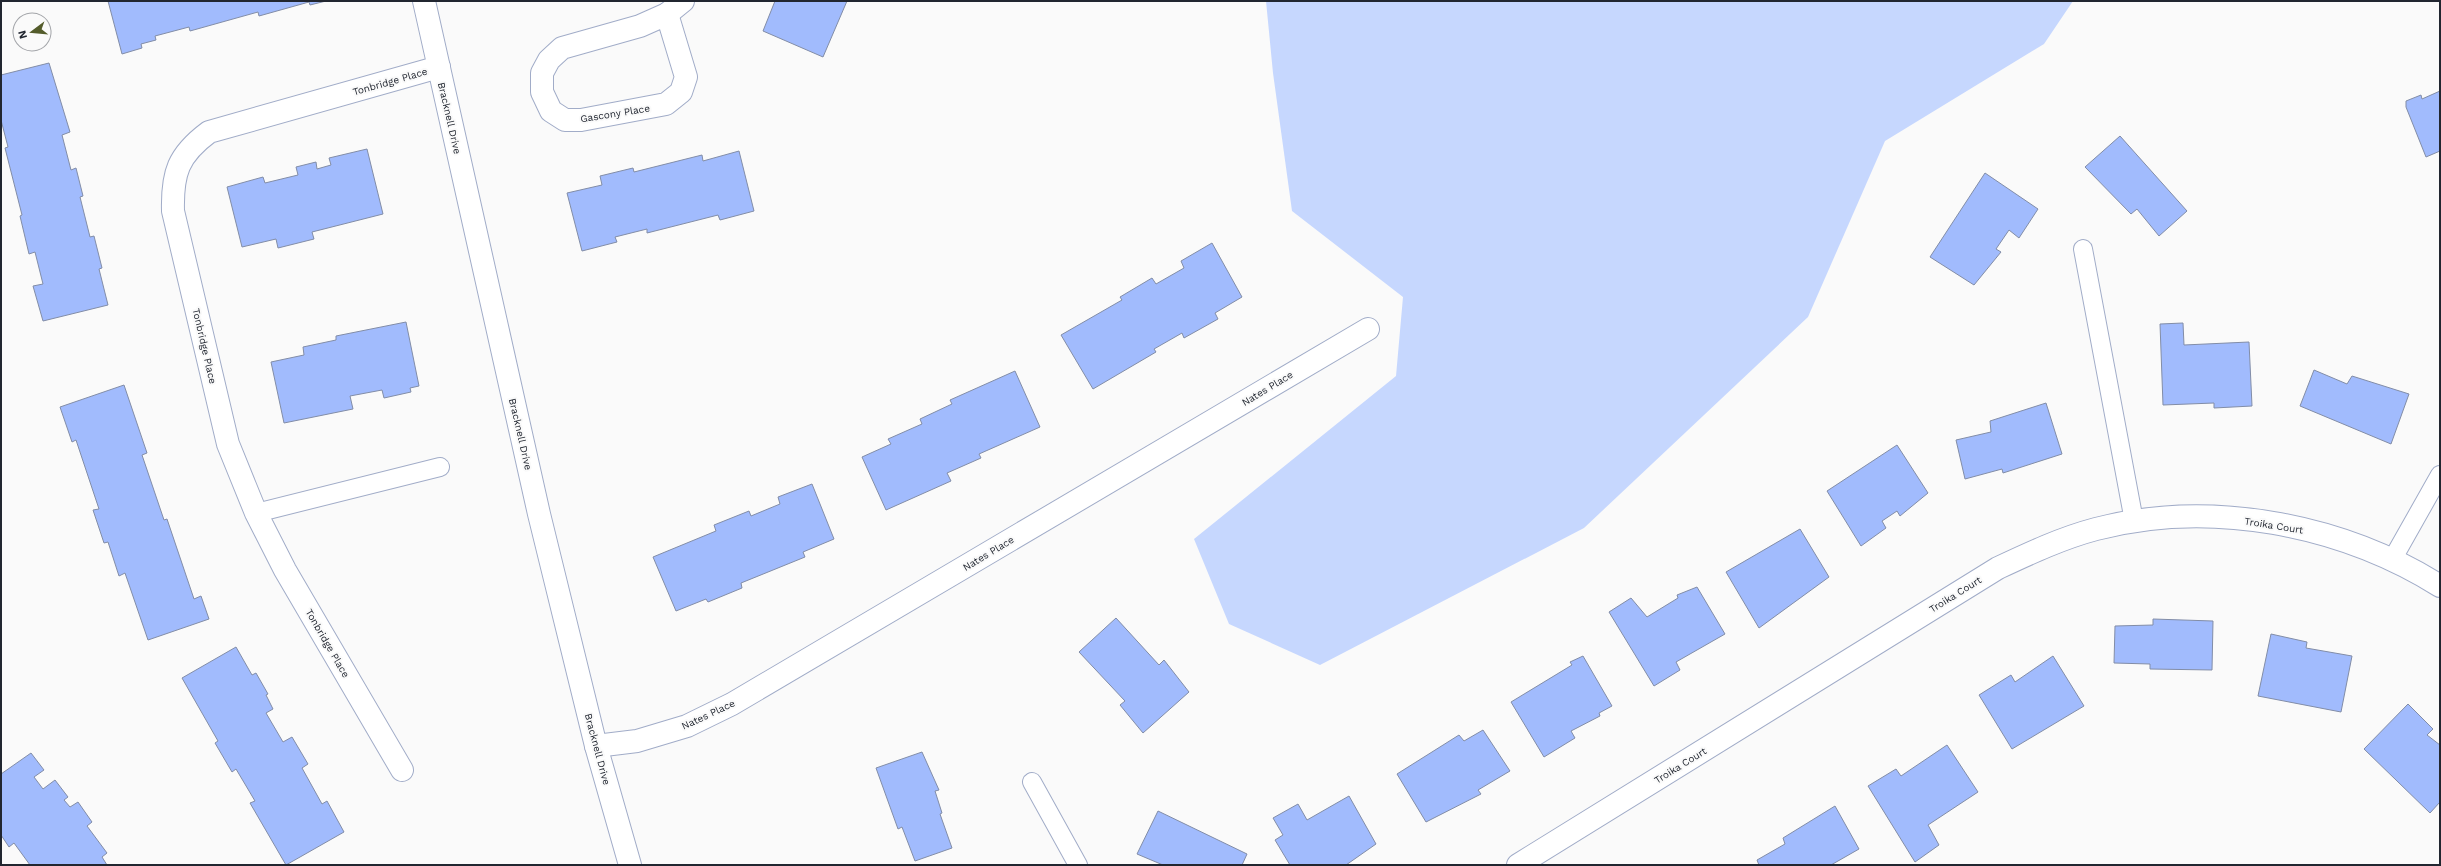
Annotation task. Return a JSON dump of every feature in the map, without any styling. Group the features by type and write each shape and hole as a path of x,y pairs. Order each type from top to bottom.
{"street":[{"name":"Bracknell Drive","path":"424,1 537,506 596,746 630,865"},
{"name":"Gascony Place","path":"675,7 686,77 681,92 666,104 580,120 565,120 551,111 542,92 542,74 549,60 562,48 640,26 675,7"},
{"name":"Tonbridge Place","path":"402,770 285,570 256,513 228,444 173,211 172,186 179,163 194,143 209,132 439,67"},
{"name":"Nates Place","path":"596,746 637,741 687,726 732,704 1368,329"},
{"name":"Troika Court","path":"1518,865 1998,568 2040,548 2096,529 2166,518 2225,517 2297,527 2344,541 2392,560 2440,586"}],"lane":[{"path":"2083,249 2134,522"},
{"path":"256,513 440,467"},
{"path":"2392,560 2440,475"},
{"path":"1032,782 1078,865"}],"shaded area":[{"path":"1266,1 2073,1 2044,44 1885,141 1808,317 1584,528 1320,665 1229,624 1194,539 1396,376 1403,297 1292,211 1273,73"}],"building":[{"path":"108,1 326,1 310,5 309,2 259,16 258,12 190,31 189,27 155,36 156,40 141,44 142,48 122,54"},
{"path":"775,1 847,1 823,57 763,31"},
{"path":"49,63 70,132 62,135 71,170 76,168 83,196 80,197 90,237 94,236 102,268 99,269 108,305 43,321 33,286 43,284 35,252 29,254 20,216 22,215 5,148 8,147 1,120 1,75"},
{"path":"2440,91 2440,151 2426,157 2406,107 2406,101 2421,95 2422,99"},
{"path":"2120,136 2187,211 2159,236 2137,209 2131,214 2085,167"},
{"path":"367,149 383,214 312,232 314,239 278,248 276,239 242,247 227,187 263,177 265,183 298,175 296,167 316,162 317,169 331,165 329,158"},
{"path":"739,151 754,211 720,220 718,215 647,233 647,229 615,237 617,242 582,251 567,193 602,185 600,176 633,168 634,172 702,155 703,161"},
{"path":"1985,173 2038,209 2019,238 2009,230 1996,249 2001,252 1974,285 1930,257"},
{"path":"1212,243 1242,297 1215,313 1218,319 1184,338 1182,333 1154,349 1156,352 1093,389 1061,335 1122,300 1120,297 1152,278 1156,284 1184,268 1181,261"},
{"path":"406,322 419,386 410,388 411,392 384,398 382,390 350,396 353,409 284,423 271,362 304,355 303,347 336,340 336,336"},
{"path":"2183,323 2184,345 2249,342 2252,406 2214,408 2214,403 2163,405 2160,324"},
{"path":"2314,370 2347,384 2352,376 2409,394 2391,444 2300,406"},
{"path":"1015,371 1040,427 979,454 981,458 947,473 951,481 886,510 862,457 891,444 888,439 922,424 920,419 952,404 950,400"},
{"path":"124,385 147,453 142,455 164,520 167,519 194,599 201,596 209,619 148,640 125,573 119,576 108,542 104,543 93,510 99,509 76,440 72,442 60,407"},
{"path":"2046,403 2062,454 2003,473 2002,469 1965,479 1956,440 1991,432 1990,421"},
{"path":"1897,445 1928,493 1900,516 1897,511 1882,521 1886,528 1861,546 1827,491"},
{"path":"812,484 834,539 803,552 805,557 741,583 742,588 708,602 706,599 676,611 653,557 716,531 714,525 749,511 751,516 780,504 778,497"},
{"path":"1800,529 1829,577 1759,628 1726,572"},
{"path":"1697,587 1725,634 1676,662 1680,670 1654,686 1609,612 1631,598 1647,617 1678,598 1677,595"},
{"path":"1116,618 1159,665 1164,660 1189,692 1143,733 1120,705 1125,701 1079,652"},
{"path":"2153,619 2213,621 2212,670 2150,669 2150,664 2114,663 2115,626 2153,625"},
{"path":"2271,634 2307,642 2306,648 2352,656 2341,712 2258,696"},
{"path":"236,647 252,675 256,673 268,694 266,695 273,709 266,713 283,742 292,737 308,764 302,768 322,804 327,801 344,832 286,865 250,803 255,801 236,769 232,772 215,743 218,741 182,678"},
{"path":"1583,656 1612,706 1599,713 1600,716 1571,731 1575,738 1544,757 1511,702 1572,665 1570,662"},
{"path":"2053,656 2084,706 2012,749 1979,695 2011,675 2015,682"},
{"path":"2408,704 2433,729 2427,735 2440,745 2440,802 2430,813 2364,749"},
{"path":"1483,730 1510,771 1478,790 1481,794 1426,822 1397,774 1459,735 1464,741"},
{"path":"1947,745 1978,792 1928,825 1939,845 1915,862 1868,786 1896,769 1901,776"},
{"path":"922,752 939,790 935,791 942,813 940,814 952,848 915,861 902,827 898,829 876,768"},
{"path":"31,753 44,770 34,777 43,789 55,780 68,797 64,800 70,807 78,802 92,822 87,826 107,853 102,857 107,865 30,865 14,843 9,847 1,835 1,774"},
{"path":"1349,796 1376,844 1346,865 1290,865 1275,840 1283,835 1273,818 1298,804 1307,820"},
{"path":"1835,806 1859,849 1831,865 1759,865 1757,860 1785,844 1783,838"},
{"path":"1158,811 1247,854 1242,865 1163,865 1137,854"}]}
